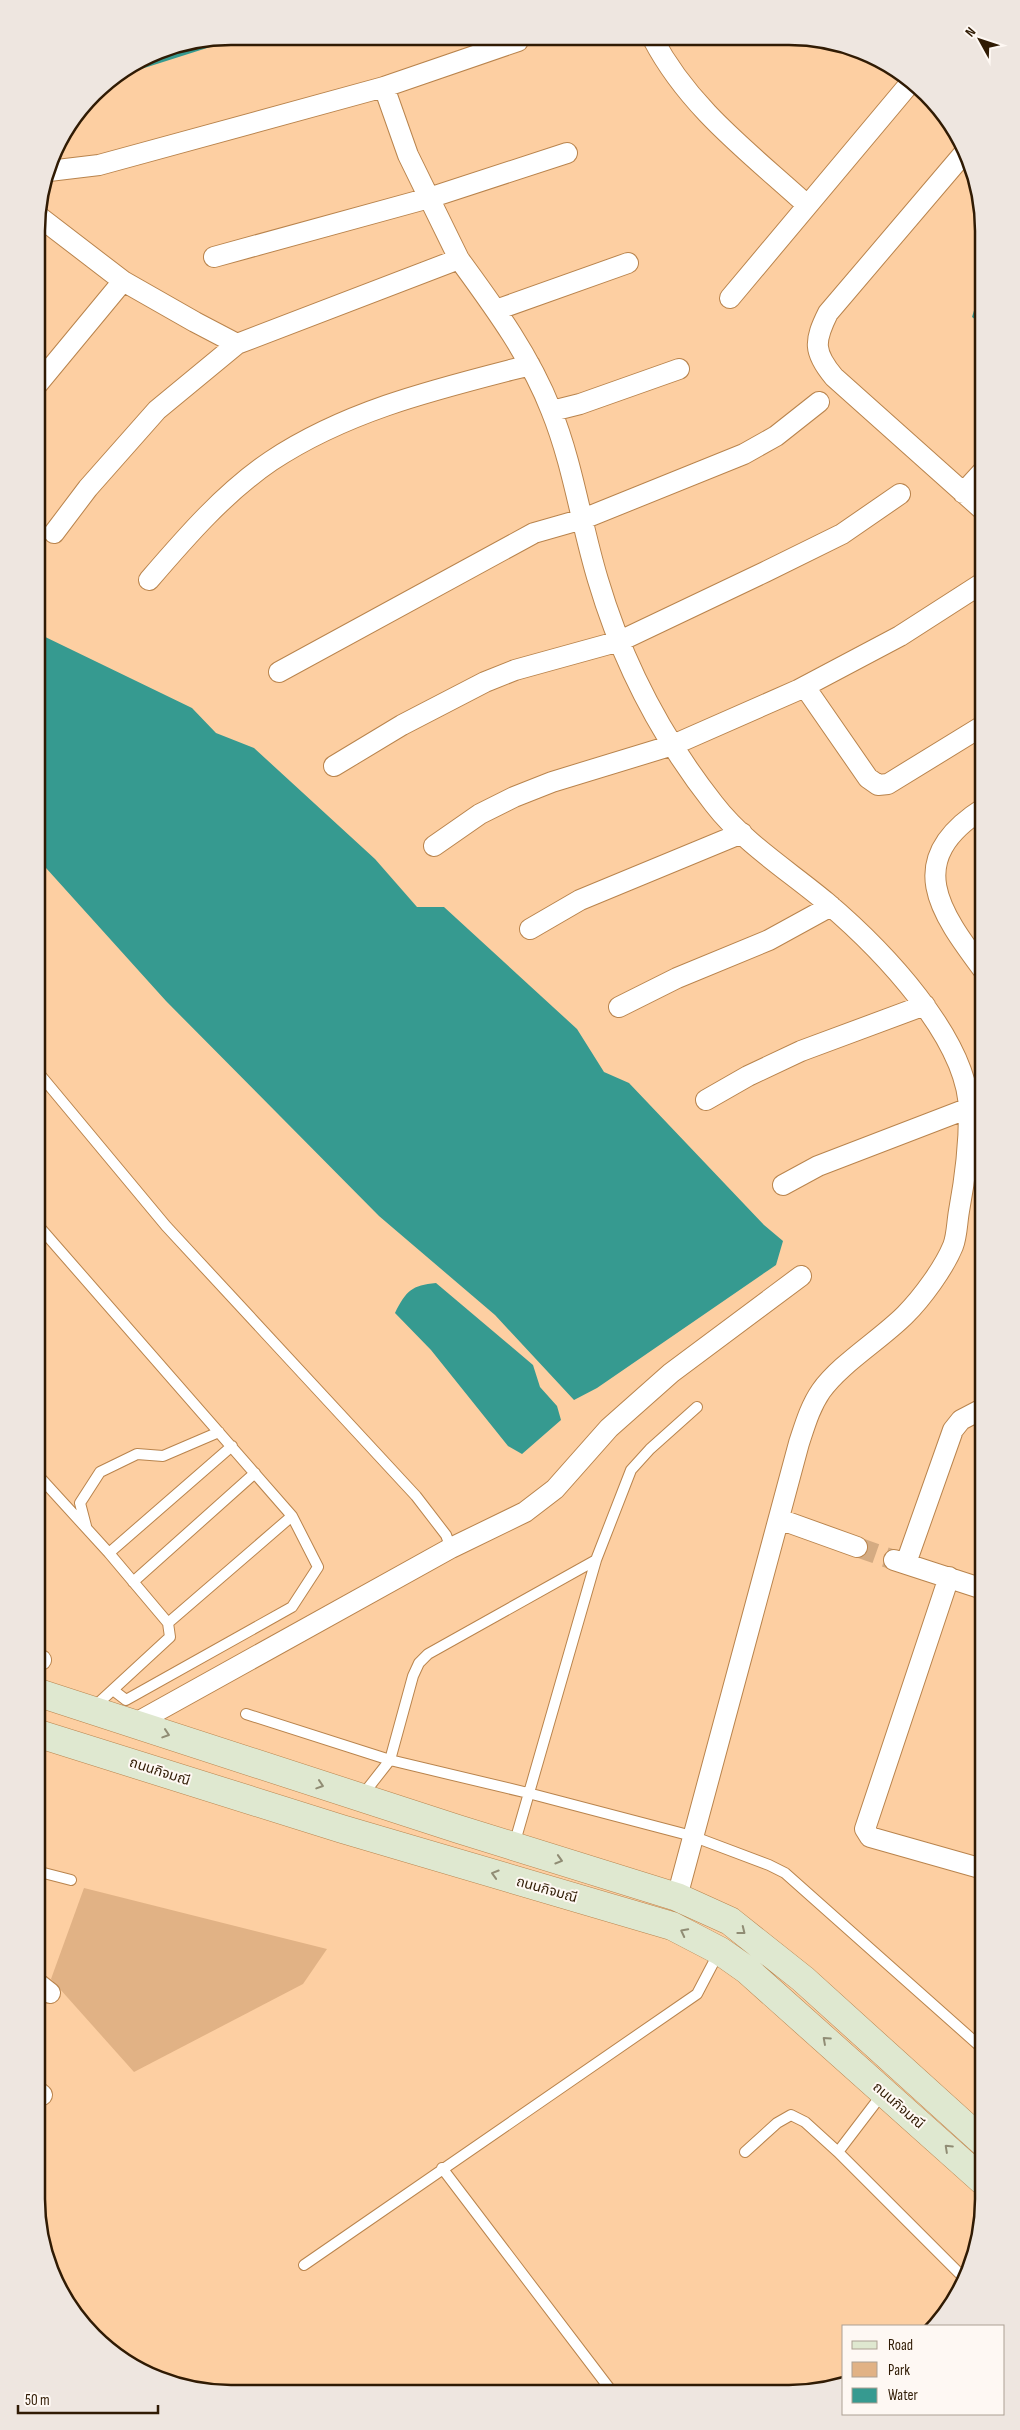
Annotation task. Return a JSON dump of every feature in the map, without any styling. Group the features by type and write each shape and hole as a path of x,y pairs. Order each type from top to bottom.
{"main road":[{"name":"ถนนกิจมณี","path":"45,1694 114,1708 360,1798 676,1897 730,1921 803,1979 975,2135"},
{"name":"ถนนกิจมณี","path":"45,1737 342,1829 672,1926 720,1951 747,1970 975,2174"}],"street":[{"path":"55,170 99,165 384,87 506,45"},
{"path":"657,45 678,79 702,110 807,205"},
{"path":"384,87 408,155 459,260 496,310 530,365 552,411 583,519 598,580 639,688 673,745 717,808 742,834 831,906 889,963 925,1005 945,1034 961,1074 969,1108 966,1170 953,1245 928,1287 908,1312 823,1389 811,1408 676,1897"},
{"path":"730,298 907,87"},
{"path":"214,257 429,198 567,153"},
{"path":"960,158 828,313 818,334 817,349 824,365 834,377 975,504"},
{"path":"45,220 124,281 237,344"},
{"path":"54,532 88,488 157,410 237,344 459,260"},
{"path":"496,310 628,263"},
{"path":"45,375 124,281"},
{"path":"149,580 208,514 270,462 300,444 373,409 423,393 530,365"},
{"path":"552,411 580,404 679,369"},
{"path":"278,672 508,545 534,533 583,519 744,454 776,436 819,402"},
{"path":"963,493 975,480"},
{"path":"334,766 402,725 485,682 515,670 620,641 842,534 900,494"},
{"path":"434,846 480,814 514,798 552,782 673,745 804,687 900,636 975,588"},
{"path":"804,687 868,778 878,785 888,784 975,731"},
{"path":"975,815 956,831 942,850 935,870 935,889 943,912 975,958"},
{"path":"530,929 580,900 742,834"},
{"path":"619,1007 677,978 769,940 831,906"},
{"path":"706,1100 748,1076 801,1051 925,1005"},
{"path":"783,1185 818,1166 969,1108"},
{"path":"114,1708 525,1512 547,1494 609,1428 671,1373 801,1276"},
{"path":"975,1413 961,1420 953,1430 900,1561 975,1586"},
{"path":"779,1519 857,1546"},
{"path":"949,1577 865,1829 870,1837 975,1863"}],"lane":[{"path":"45,1082 166,1226 416,1496 446,1535 451,1548"},
{"path":"45,1233 292,1516 318,1567 292,1607 114,1708"},
{"path":"514,1846 596,1560 631,1470 650,1449 697,1407"},
{"path":"86,1527 80,1504 100,1472 137,1454 163,1456 219,1432"},
{"path":"109,1553 232,1446"},
{"path":"133,1582 255,1473"},
{"path":"45,1484 109,1553 168,1623 170,1637 114,1708"},
{"path":"168,1623 292,1516"},
{"path":"360,1798 390,1760 413,1676 419,1663 428,1654 596,1560"},
{"path":"246,1714 390,1760 528,1793 692,1836 769,1865 785,1873 975,2042"},
{"path":"45,1873 71,1880"},
{"path":"304,2265 442,2168 697,1994 720,1951"},
{"path":"838,2152 884,2092"},
{"path":"745,2152 777,2123 791,2115 805,2122 838,2152 960,2273"},
{"path":"442,2168 607,2385"}],"green space":[{"path":"84,1888 327,1949 303,1984 134,2072 51,1979"}],"water":[{"path":"975,307 975,319 972,317"},
{"path":"45,637 192,708 216,733 254,748 375,859 417,907 444,907 577,1029 604,1072 629,1083 764,1225 783,1241 776,1265 597,1388 574,1400 495,1315 379,1216 166,1001 45,867"},
{"path":"436,1283 533,1365 540,1387 557,1406 561,1420 522,1454 508,1446 431,1350 395,1313 406,1294 411,1290 421,1285"}],"waterway":[{"path":"151,63 195,49"}],"tunnel":[{"path":"857,1547 894,1560"}]}
